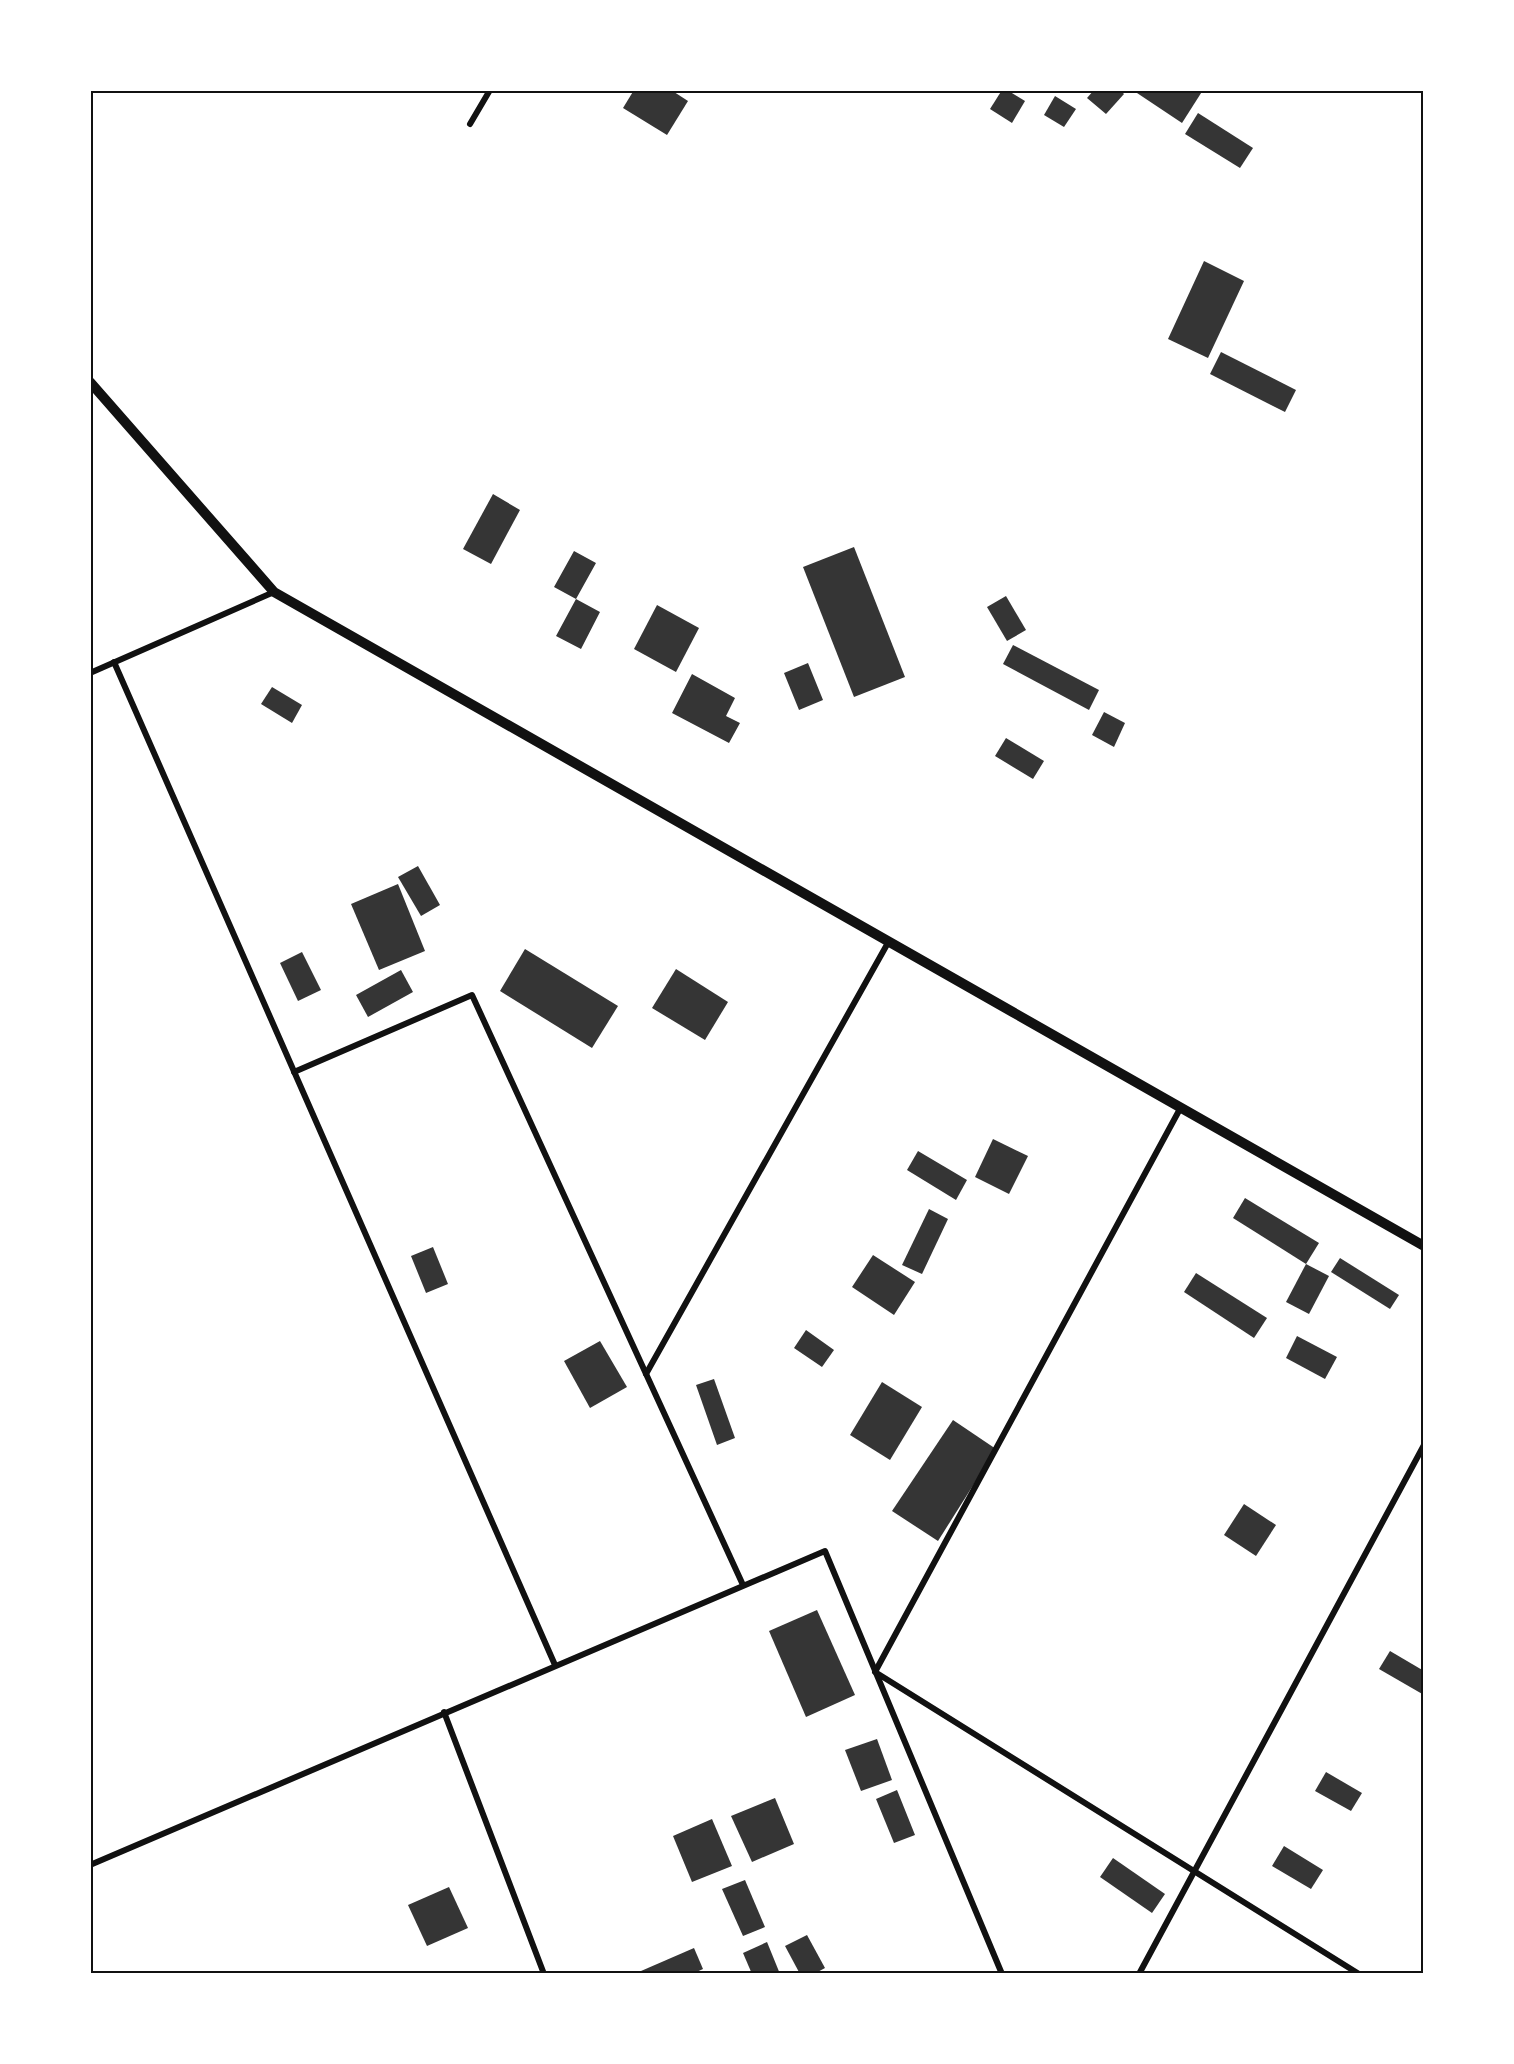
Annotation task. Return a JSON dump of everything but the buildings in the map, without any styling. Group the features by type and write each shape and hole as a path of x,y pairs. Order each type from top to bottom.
{"street":[{"path":"470,124 490,90"},
{"path":"90,382 274,592 1424,1246"},
{"path":"90,673 274,592"},
{"path":"114,662 555,1665"},
{"path":"646,1374 889,941"},
{"path":"294,1072 472,995 743,1585"},
{"path":"875,1672 1181,1107"},
{"path":"1139,1974 1424,1445"},
{"path":"90,1865 825,1551 1002,1974"},
{"path":"875,1672 1359,1974"},
{"path":"444,1712 544,1974"}]}
